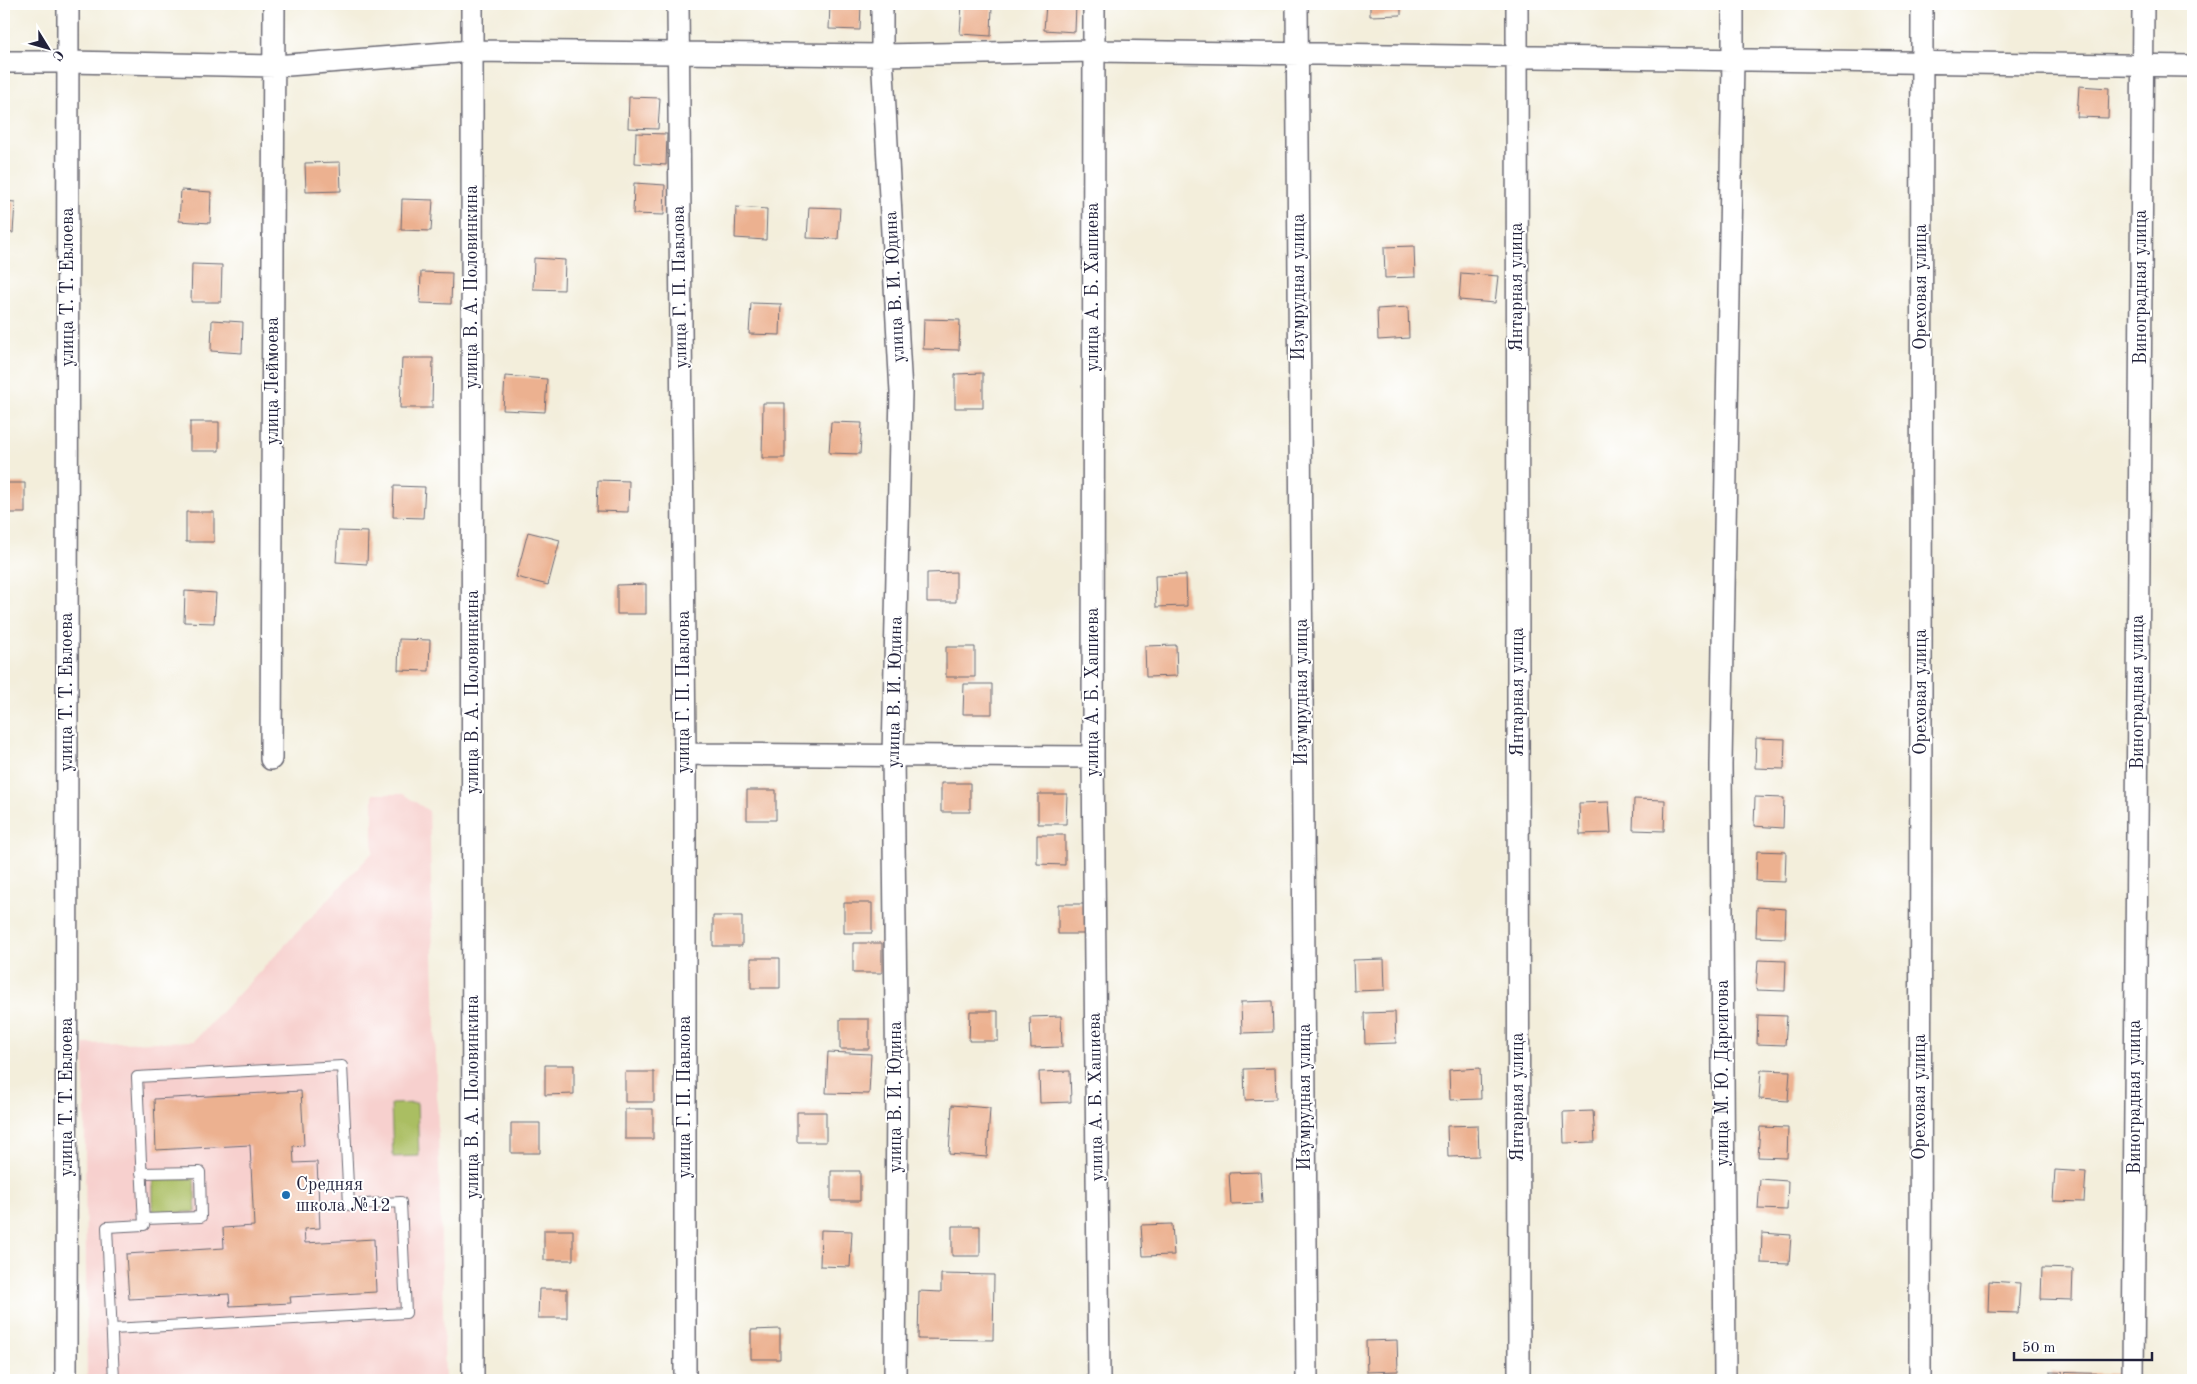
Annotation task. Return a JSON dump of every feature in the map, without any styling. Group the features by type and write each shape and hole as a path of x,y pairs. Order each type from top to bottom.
{"street":[{"name":"улица Т. Т. Евлоева","path":"66,1380 68,4"},
{"name":"улица Леймоева","path":"271,759 274,4"},
{"name":"улица В. А. Половинкина","path":"472,4 473,1380"},
{"name":"улица Г. П. Павлова","path":"678,4 685,754 685,1380"},
{"name":"улица В. И. Юдина","path":"882,4 882,55 901,392 893,756 897,1094 895,1380"},
{"name":"улица А. Б. Хашиева","path":"1094,4 1093,757 1099,1380"},
{"name":"Изумрудная улица","path":"1297,4 1307,1380"},
{"name":"Янтарная улица","path":"1517,4 1519,1380"},
{"name":"улица М. Ю. Дарсигова","path":"1725,1380 1721,765 1734,60 1733,4"},
{"name":"Ореховая улица","path":"1920,1380 1922,4"},
{"name":"Виноградная улица","path":"2133,1380 2143,4"},
{"path":"4,62 275,66 472,51 882,55 1094,51 2193,66"},
{"path":"685,754 1093,757"}],"lane":[{"path":"112,1329 406,1313 401,1202 349,1206 342,1066 137,1077 144,1226 107,1228 114,1380"},
{"path":"141,1173 200,1172 201,1217 144,1219"}],"shaded area":[{"path":"373,794 403,794 429,811 445,1380 87,1380 84,1044 194,1041 373,852"}],"green space":[{"path":"417,1103 419,1156 393,1157 391,1104"},
{"path":"194,1178 196,1212 153,1213 153,1179"}],"building":[{"path":"830,4 861,4 860,30 829,29"},
{"path":"962,4 992,5 991,36 960,34"},
{"path":"1046,4 1076,4 1075,32 1044,30"},
{"path":"1370,4 1401,4 1401,15 1370,16"},
{"path":"2079,86 2109,88 2108,118 2077,117"},
{"path":"629,97 660,98 658,129 628,128"},
{"path":"636,133 667,134 666,165 635,163"},
{"path":"340,162 341,191 306,192 305,163"},
{"path":"634,183 665,185 664,215 633,214"},
{"path":"181,190 211,192 210,223 179,221"},
{"path":"402,199 433,200 431,231 401,230"},
{"path":"4,201 15,202 13,233 4,232"},
{"path":"736,207 767,209 766,240 735,238"},
{"path":"809,207 840,208 838,239 807,238"},
{"path":"1414,246 1415,277 1385,278 1384,247"},
{"path":"534,258 565,260 564,290 533,289"},
{"path":"192,264 222,265 221,302 191,302"},
{"path":"421,272 452,273 451,304 420,303"},
{"path":"1461,273 1498,276 1495,303 1459,300"},
{"path":"751,303 781,304 780,335 749,334"},
{"path":"1408,307 1409,338 1378,340 1377,309"},
{"path":"924,319 960,320 959,350 923,349"},
{"path":"212,320 243,322 242,353 211,351"},
{"path":"402,358 433,358 432,408 400,408"},
{"path":"983,373 983,408 955,408 955,374"},
{"path":"505,376 547,379 545,412 503,410"},
{"path":"763,403 785,403 785,458 762,458"},
{"path":"190,422 219,422 219,451 190,451"},
{"path":"831,422 862,423 860,454 829,453"},
{"path":"598,480 629,481 628,512 597,511"},
{"path":"4,483 25,483 25,513 4,513"},
{"path":"394,486 425,487 423,518 393,517"},
{"path":"186,512 214,512 214,542 186,542"},
{"path":"338,531 368,532 367,564 336,562"},
{"path":"528,532 560,540 548,585 516,577"},
{"path":"956,572 956,602 927,602 927,573"},
{"path":"1186,575 1187,606 1156,607 1155,576"},
{"path":"646,584 646,614 617,614 617,585"},
{"path":"185,591 216,593 214,623 184,622"},
{"path":"399,639 430,640 429,671 398,670"},
{"path":"1176,645 1177,676 1146,677 1145,646"},
{"path":"946,647 975,647 975,677 946,677"},
{"path":"964,684 992,684 992,714 963,714"},
{"path":"1756,738 1785,739 1784,769 1755,768"},
{"path":"941,783 970,783 970,812 941,812"},
{"path":"747,790 776,790 776,820 747,820"},
{"path":"1038,794 1067,794 1066,824 1038,824"},
{"path":"1755,797 1784,798 1783,828 1754,826"},
{"path":"1634,799 1665,800 1664,831 1633,830"},
{"path":"1609,802 1611,833 1580,834 1579,803"},
{"path":"1037,835 1065,835 1065,865 1037,864"},
{"path":"1757,851 1786,852 1785,882 1756,881"},
{"path":"844,903 872,903 872,933 844,933"},
{"path":"1058,904 1087,904 1087,934 1058,934"},
{"path":"1757,907 1786,909 1785,938 1756,937"},
{"path":"713,916 742,916 742,946 713,946"},
{"path":"853,943 882,943 882,973 853,973"},
{"path":"751,958 780,958 780,988 751,988"},
{"path":"1384,959 1385,990 1354,991 1353,960"},
{"path":"1758,960 1786,961 1785,991 1756,990"},
{"path":"1272,1001 1273,1032 1242,1033 1241,1002"},
{"path":"970,1011 998,1011 998,1041 969,1041"},
{"path":"1395,1012 1396,1043 1365,1044 1364,1013"},
{"path":"1758,1015 1787,1016 1785,1045 1757,1044"},
{"path":"1061,1016 1062,1047 1031,1048 1030,1017"},
{"path":"840,1019 869,1019 869,1049 840,1049"},
{"path":"828,1052 871,1054 869,1094 826,1093"},
{"path":"545,1065 574,1065 574,1094 545,1095"},
{"path":"1275,1068 1276,1099 1245,1100 1244,1069"},
{"path":"1480,1068 1481,1099 1450,1100 1449,1070"},
{"path":"1761,1070 1790,1071 1788,1101 1759,1099"},
{"path":"1070,1071 1071,1102 1040,1103 1039,1072"},
{"path":"625,1072 654,1072 654,1102 625,1102"},
{"name":"Средняя школа №12","path":"301,1091 304,1145 293,1146 294,1163 317,1162 320,1228 304,1229 305,1243 374,1239 376,1292 290,1297 291,1303 230,1306 229,1294 129,1299 126,1254 224,1248 223,1228 254,1226 250,1145 156,1150 154,1099"},
{"path":"952,1105 990,1108 987,1157 949,1154"},
{"path":"625,1109 653,1109 653,1139 625,1139"},
{"path":"1593,1111 1595,1142 1564,1143 1563,1112"},
{"path":"797,1112 826,1112 826,1142 797,1142"},
{"path":"511,1123 540,1123 540,1153 511,1153"},
{"path":"1478,1125 1479,1156 1448,1157 1447,1126"},
{"path":"1760,1127 1788,1128 1787,1158 1758,1157"},
{"path":"2055,1170 2086,1172 2084,1202 2053,1201"},
{"path":"831,1171 860,1171 860,1201 831,1201"},
{"path":"1260,1172 1262,1203 1231,1204 1229,1173"},
{"path":"1760,1179 1788,1181 1787,1210 1758,1209"},
{"path":"1172,1224 1174,1255 1143,1256 1141,1225"},
{"path":"952,1226 980,1226 980,1256 952,1256"},
{"path":"544,1230 573,1230 573,1260 544,1260"},
{"path":"821,1230 852,1231 850,1267 820,1266"},
{"path":"1762,1233 1791,1235 1789,1264 1761,1263"},
{"path":"2042,1268 2073,1269 2072,1300 2041,1299"},
{"path":"941,1274 994,1275 993,1340 918,1339 919,1291 941,1292"},
{"path":"1989,1281 2020,1283 2018,1313 1988,1312"},
{"path":"539,1289 567,1289 567,1318 538,1318"},
{"path":"780,1329 780,1359 751,1359 751,1330"},
{"path":"1397,1340 1398,1371 1367,1372 1366,1341"},
{"path":"2050,1372 2117,1374 2117,1380 2050,1380"}],"place":[{"name":"Средняя школа №12","path":"286,1195"}]}
